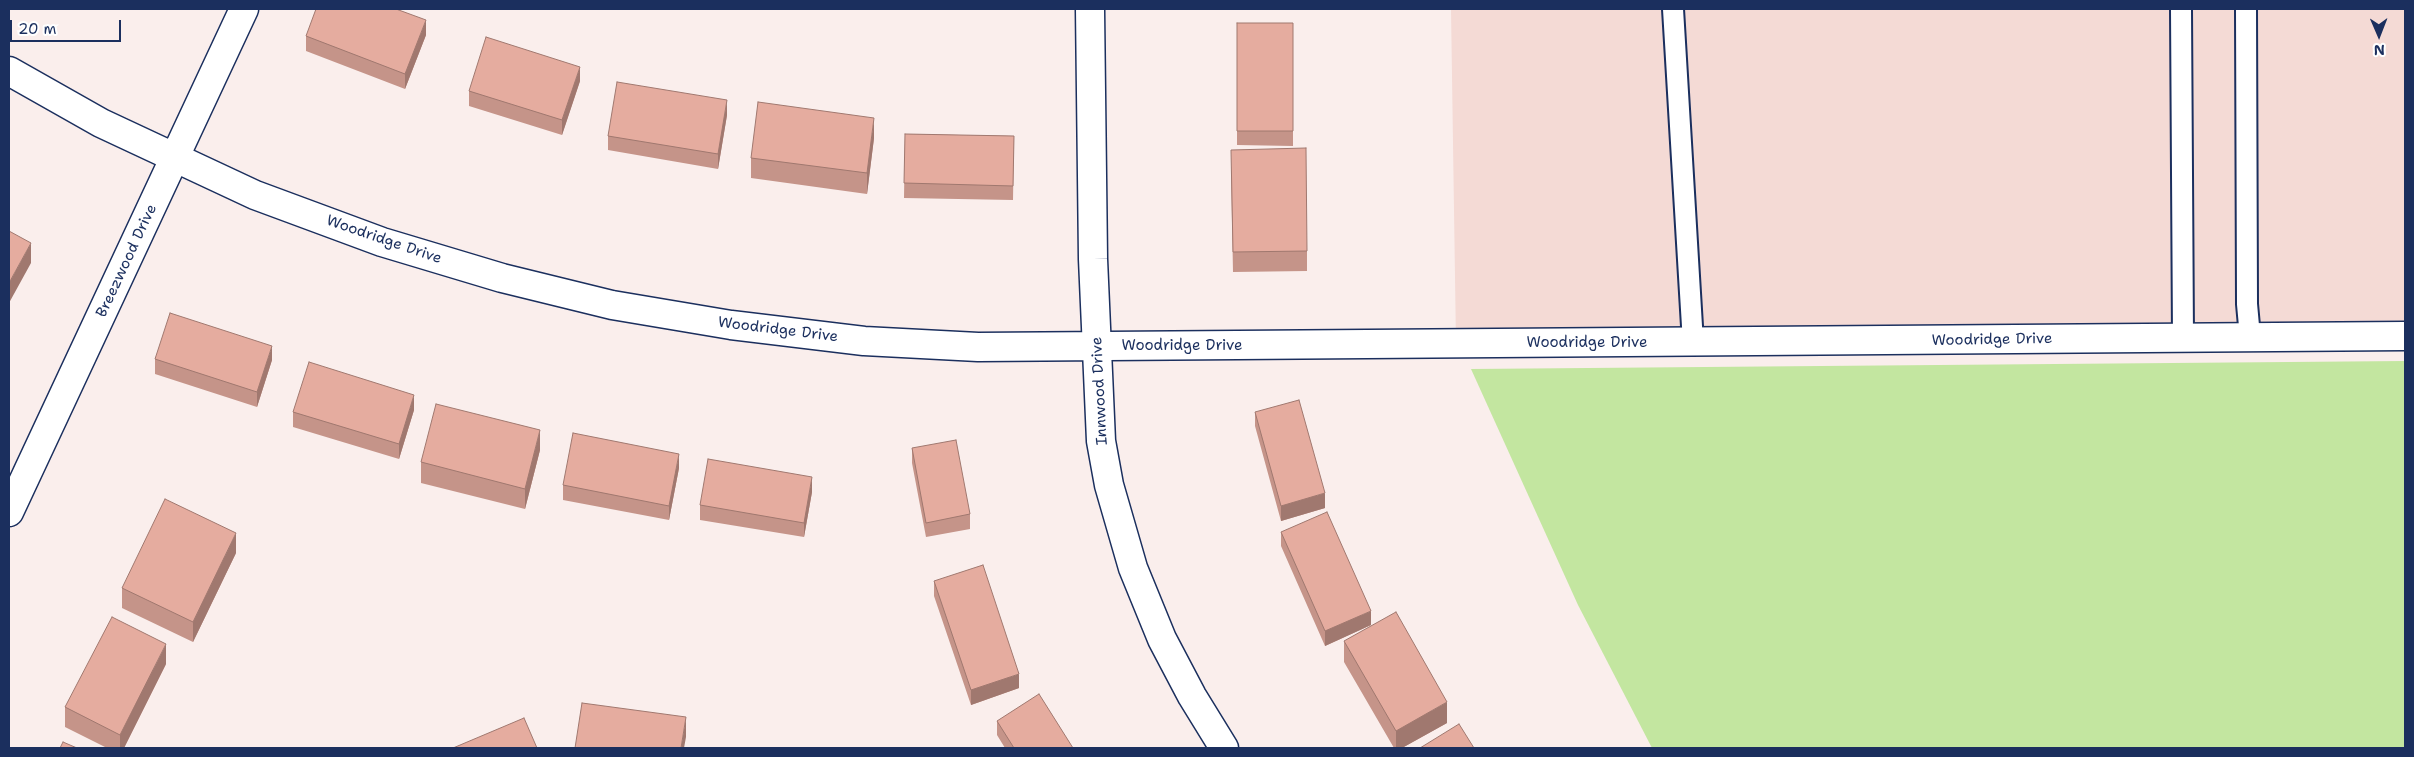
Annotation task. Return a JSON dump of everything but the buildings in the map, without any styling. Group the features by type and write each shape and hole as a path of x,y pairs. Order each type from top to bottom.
{"street":[{"name":"Breezwood Drive","path":"9,512 244,9"},
{"name":"Innwood Drive","path":"1090,9 1092,259 1101,441 1108,485 1133,568 1162,639 1192,696 1224,748"},
{"name":"Woodridge Drive","path":"9,71 101,123 255,195 382,242 502,278 612,305 730,325 864,341 978,347 1693,343 2405,336"}],"lane":[{"path":"1673,9 1693,343"},
{"path":"2181,9 2183,338"},
{"path":"2246,9 2247,304 2250,338"}],"shaded area":[{"path":"1451,9 2405,9 2405,324 1456,344"}],"green space":[{"path":"2405,361 2405,748 1652,748 1578,605 1471,369"}]}
